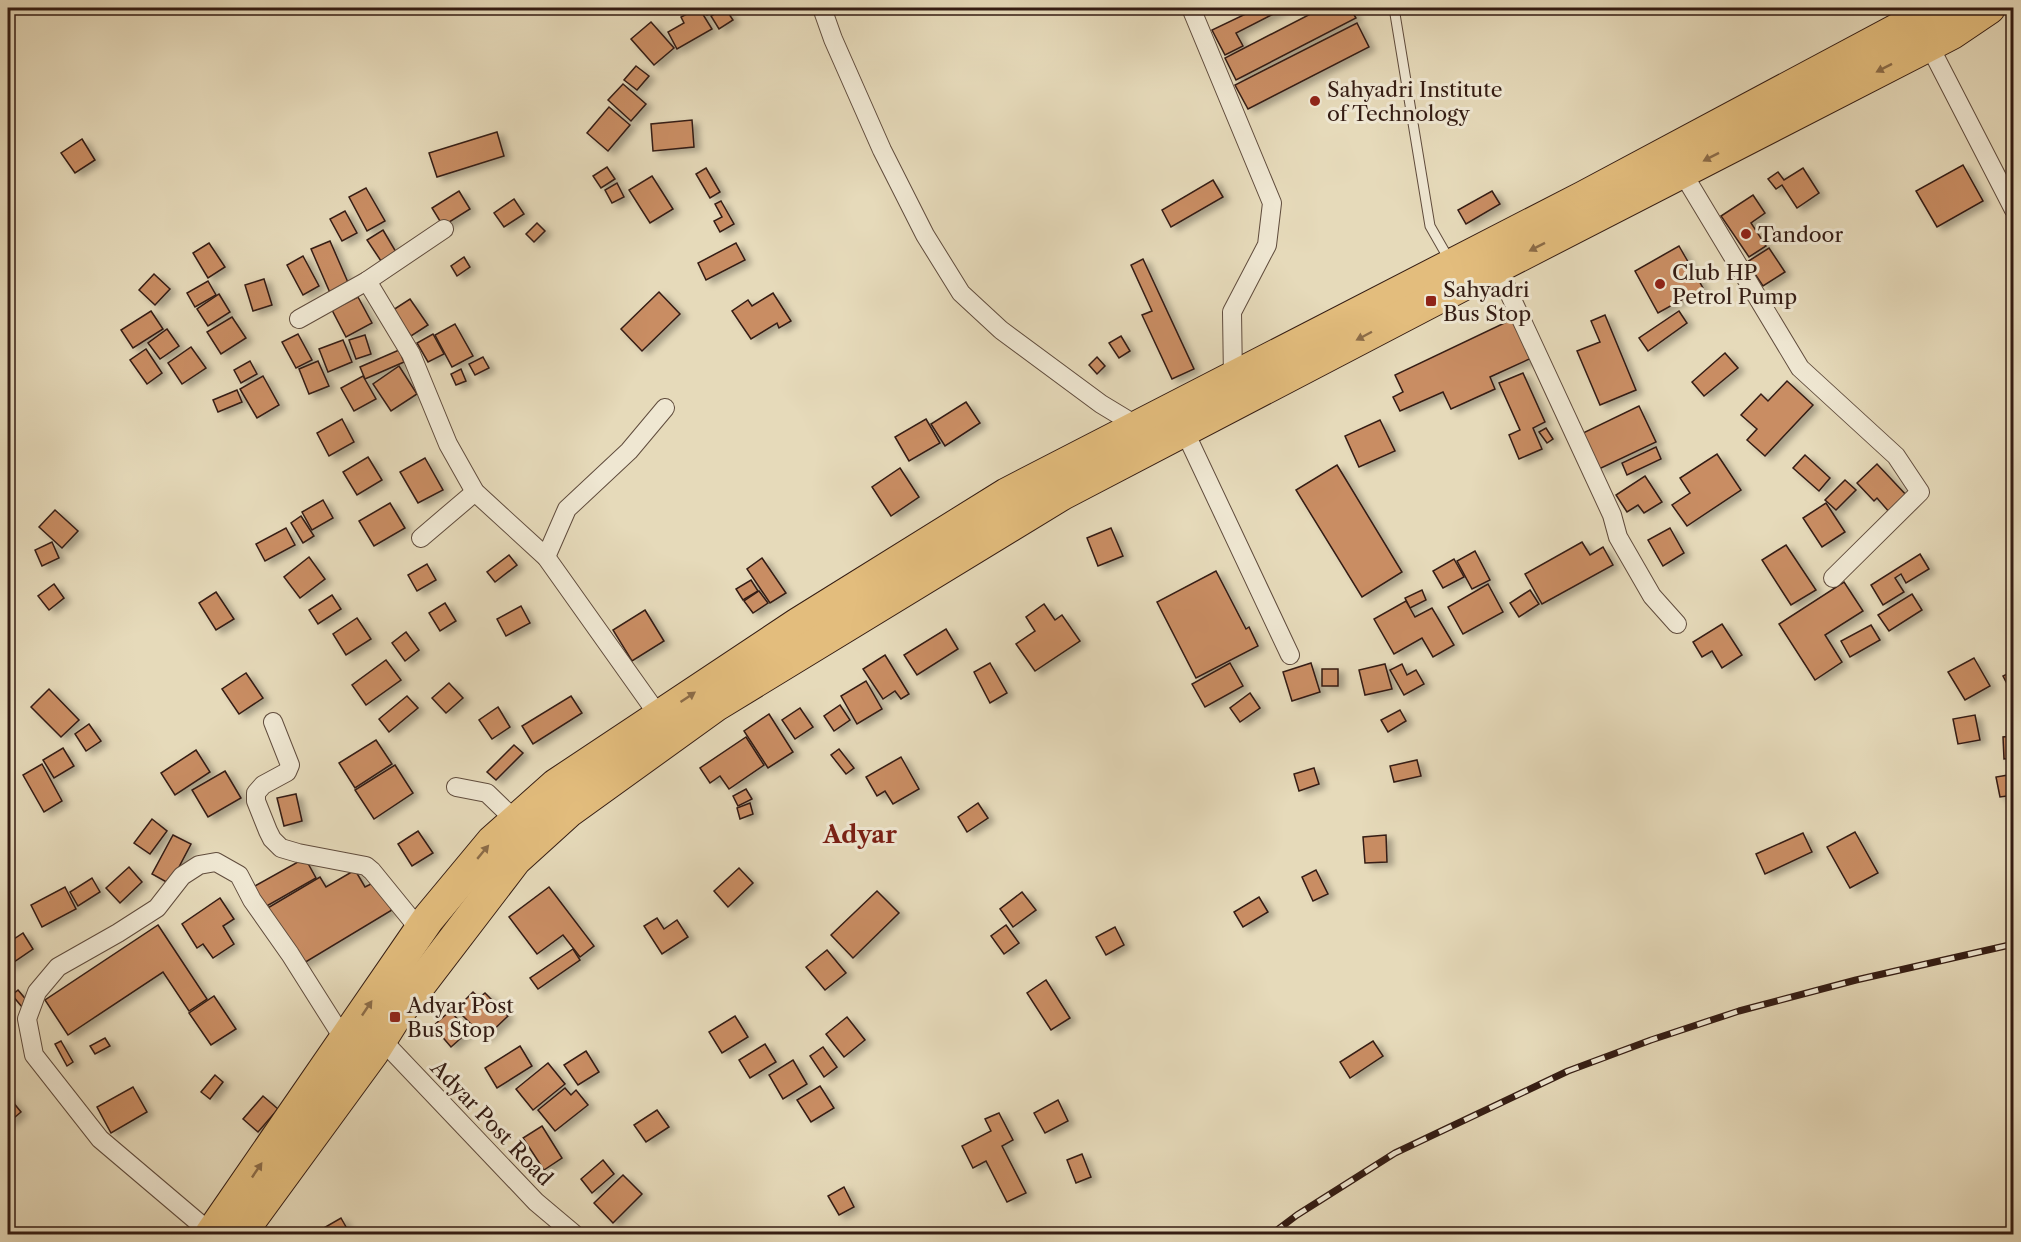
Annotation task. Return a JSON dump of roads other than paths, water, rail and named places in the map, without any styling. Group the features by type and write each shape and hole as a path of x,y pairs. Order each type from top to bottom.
{"highway":[{"path":"230,1225 381,1039 453,939 515,860 569,811 716,705 1062,494 1184,430 1459,275 1584,197 1903,21 1938,8"},
{"path":"230,1225 345,1041 420,930 492,842 556,785 798,624 1007,494 1233,379 1459,275 1497,267 1952,33 1989,8"}],"street":[{"path":"822,8 833,39 882,150 925,235 961,293 1010,337 1101,404 1138,428"},
{"path":"1191,8 1272,204 1266,244 1232,312 1233,379"},
{"path":"1929,45 2013,210"},
{"path":"1682,172 1800,368 1896,456 1920,492 1833,578"},
{"path":"299,319 367,281 444,229"},
{"path":"1497,267 1612,515 1618,537 1652,596 1677,624"},
{"path":"367,281 411,354 448,444 475,492 546,557 659,716"},
{"path":"546,557 567,509 629,451 665,408"},
{"path":"1184,430 1290,655"},
{"path":"422,538 475,492"},
{"path":"273,722 290,765 287,772 263,785 256,793 256,801 272,839 281,848 298,854 366,866 420,930"},
{"path":"456,787 487,793 516,821"},
{"path":"230,1225 100,1139 34,1056 27,1019 37,992 58,967 157,908 182,876 199,865 216,862 239,875 252,900 290,954 345,1041"},
{"name":"Adyar Post Road","path":"381,1039 536,1202 574,1234"}],"lane":[{"path":"1394,8 1430,226 1459,275"}],"railway":[{"path":"1272,1234 1297,1215 1395,1153 1568,1071 1739,1011 1856,980 2014,944"}],"place":[{"name":"Sahyadri Institute of Technology","path":"1315,101"},
{"name":"Tandoor","path":"1746,234"},
{"name":"Club HP Petrol Pump","path":"1660,284"},
{"name":"Sahyadri Bus Stop","path":"1431,301"},
{"name":"Adyar Post Bus Stop","path":"395,1017"}],"district":[{"name":"Adyar","path":"860,834"}]}
